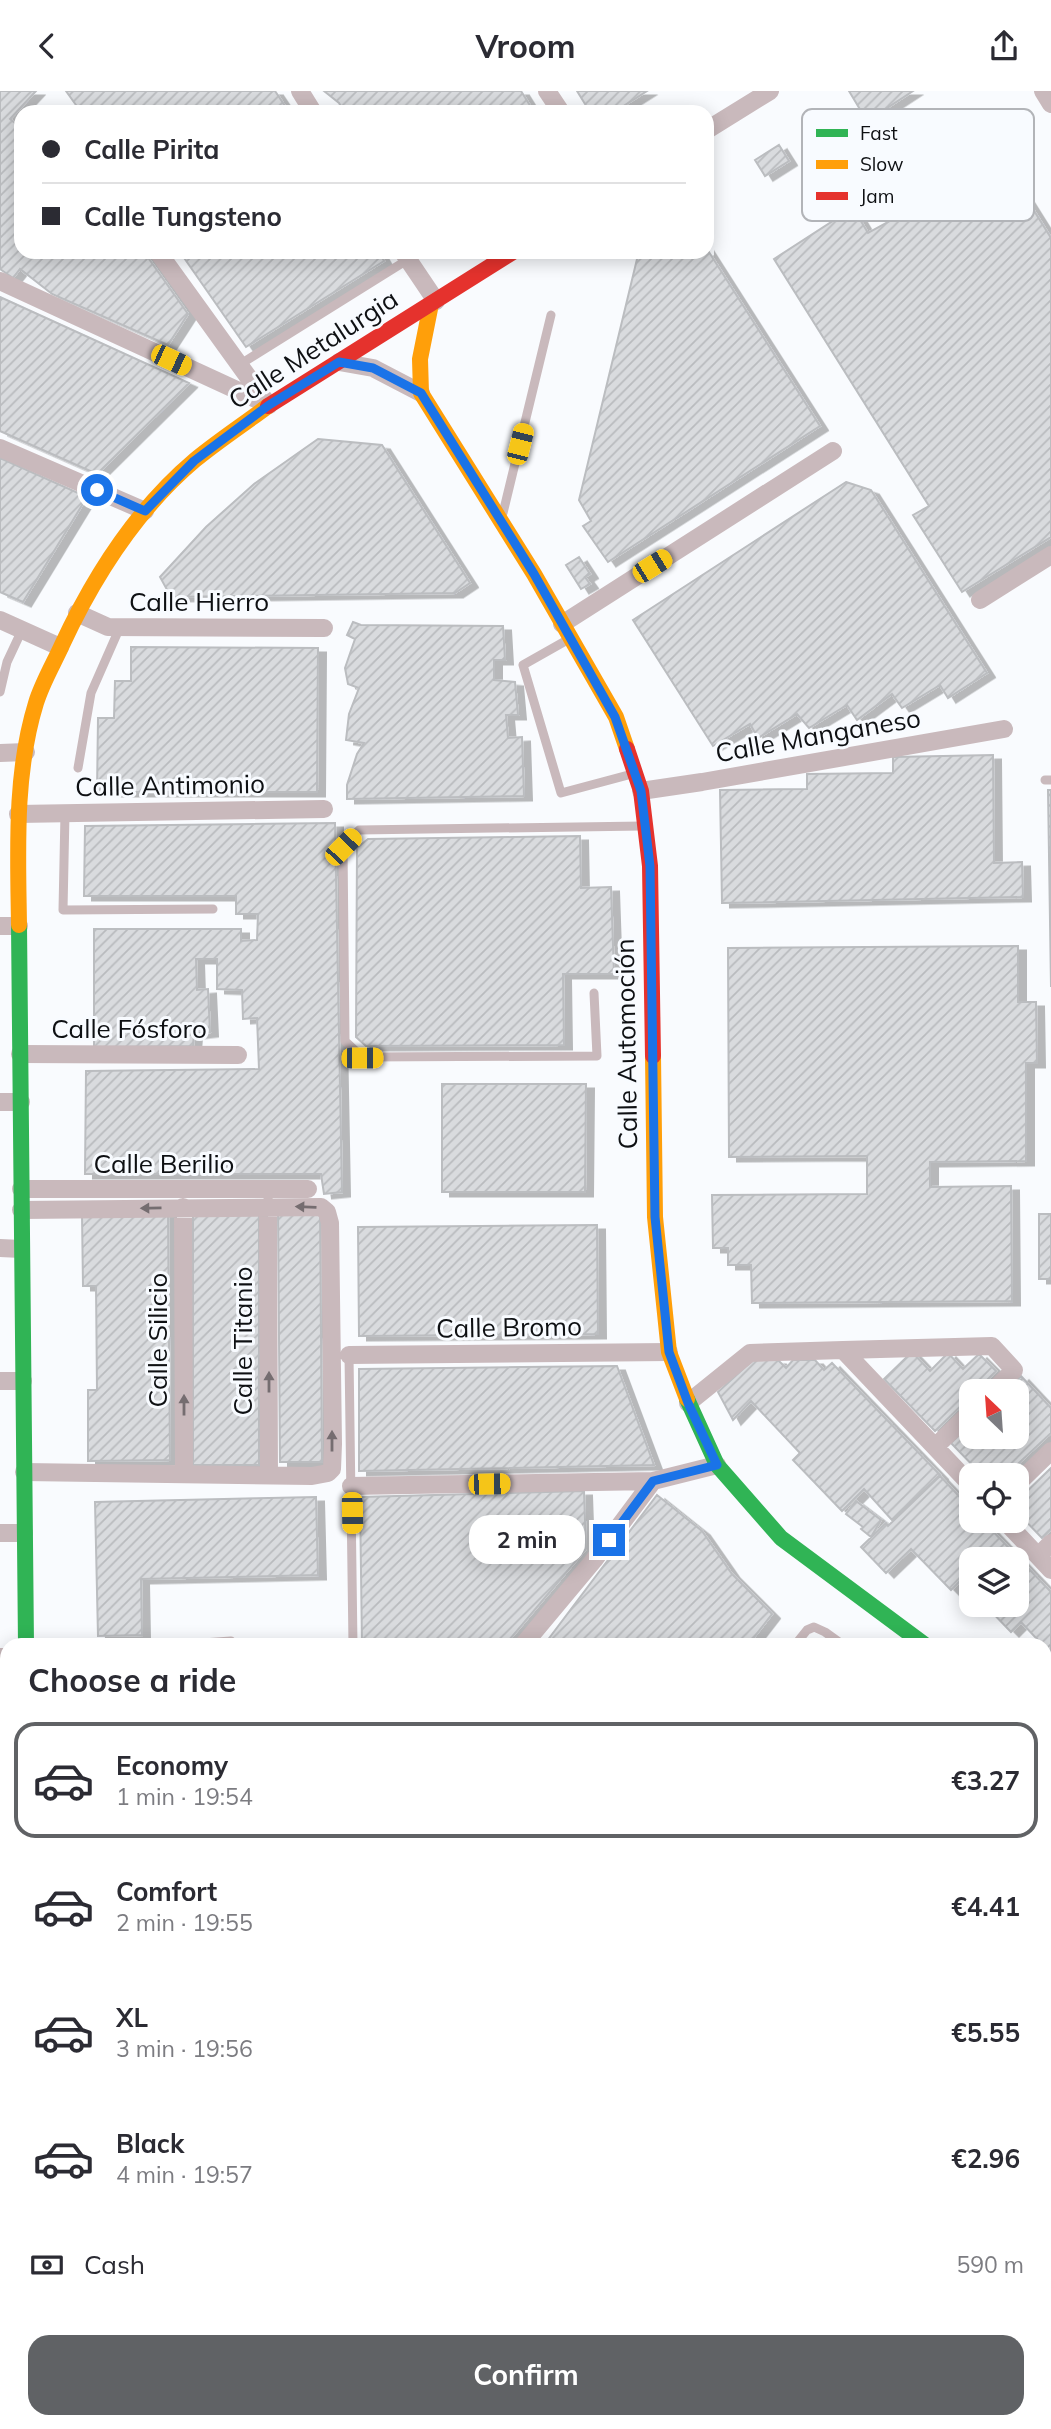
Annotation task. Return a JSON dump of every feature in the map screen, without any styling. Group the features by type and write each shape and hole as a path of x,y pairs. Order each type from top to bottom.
{"street":[{"path":"714,126 771,91"},
{"path":"1043,91 1051,104"},
{"path":"163,259 269,405"},
{"path":"412,259 434,303 420,359"},
{"name":"Calle Metalurgia","path":"26,1638 18,814 36,702 77,613 105,564 145,511 194,461 269,405 502,259"},
{"path":"0,281 269,405"},
{"path":"339,362 373,368 421,393 420,359 411,330 401,323"},
{"name":"Calle Automoción","path":"421,393 501,521 615,717 641,791 650,866 655,1217 669,1352 688,1403 717,1465 781,1538 915,1638"},
{"path":"0,448 145,511"},
{"path":"566,631 833,451"},
{"path":"980,600 1051,555"},
{"name":"Calle Hierro","path":"77,613 108,627 324,628"},
{"path":"0,620 61,647"},
{"name":"Calle Manganeso","path":"641,791 1004,729"},
{"path":"0,753 26,752"},
{"name":"Calle Antimonio","path":"18,814 324,809"},
{"path":"0,926 19,926"},
{"name":"Calle Fósforo","path":"20,1054 238,1055"},
{"path":"0,1102 21,1102"},
{"name":"Calle Berilio","path":"21,1189 308,1189"},
{"name":"Calle Titanio","path":"268,1206 269,1475"},
{"name":"Calle Silicio","path":"183,1207 184,1473"},
{"path":"21,1210 321,1207 327,1212 330,1223 333,1444 332,1469 328,1473 312,1476 24,1472"},
{"path":"0,1248 21,1249"},
{"path":"688,1403 750,1353 992,1346 1014,1370 1005,1379"},
{"path":"843,1350 959,1472"},
{"name":"Calle Bromo","path":"349,1355 669,1352"},
{"path":"0,1381 23,1381"},
{"path":"935,1447 959,1424"},
{"path":"1029,1472 1051,1451"},
{"path":"351,1486 653,1481 717,1465"},
{"path":"529,1638 594,1560 653,1481"},
{"path":"0,1533 24,1533"},
{"path":"1016,1533 1051,1570"},
{"path":"1038,1556 1051,1543"}],"lane":[{"path":"239,365 404,259"},
{"path":"501,521 551,315"},
{"path":"78,768 91,693 120,627"},
{"path":"0,692 7,662 22,630"},
{"path":"566,631 523,665 562,793 635,773"},
{"path":"65,813 63,911 213,909"},
{"path":"594,993 597,1056 362,1058 345,1041 343,847 359,830 645,826"},
{"path":"349,1355 353,1638"},
{"path":"801,1638 807,1630 814,1627 833,1638"}],"building":[{"path":"0,91 36,91 23,105 14,105 14,115 10,119 14,122 14,259 149,259 188,314 168,345 52,294 20,269 13,278 0,269"},
{"path":"66,91 275,91 284,105 76,105"},
{"path":"324,91 521,91 530,105 340,105"},
{"path":"577,91 647,91 625,105 586,105"},
{"path":"849,91 913,91 885,109 860,109"},
{"path":"779,145 789,161 765,176 755,160"},
{"path":"1034,211 1051,238 1051,537 962,592 913,515 929,506 774,259 833,221 861,221 868,233 890,221 1034,221"},
{"path":"185,259 383,259 384,261 246,347"},
{"path":"637,259 713,259 820,426 608,562 583,526 591,521 579,500"},
{"path":"0,297 189,383 97,474 0,431"},
{"path":"318,439 382,445 470,583 455,593 171,597 160,577 206,527 254,484"},
{"path":"0,458 87,497 23,602 0,592"},
{"path":"846,482 871,490 987,673 948,698 940,685 902,708 892,694 857,720 847,705 809,728 797,714 758,738 750,724 713,746 633,620"},
{"path":"579,557 590,574 585,577 590,584 581,589 566,565"},
{"path":"353,622 361,625 503,626 505,660 494,660 494,680 515,682 518,715 506,715 508,738 522,737 524,796 347,799 347,785 357,754 364,743 346,740 349,714 359,688 348,684 345,668 355,639 347,635"},
{"path":"131,647 318,648 317,792 97,792 98,718 114,718 115,681 131,681"},
{"path":"993,755 994,863 1022,862 1023,897 722,903 720,790 807,789 807,774 893,773 893,757"},
{"path":"1048,790 1051,790 1051,987"},
{"path":"335,823 342,1192 324,1194 321,1174 85,1174 86,1071 259,1069 257,1018 243,1019 242,990 217,989 217,959 196,959 197,990 208,989 210,1032 194,1034 193,1046 94,1047 94,929 241,929 241,941 257,940 258,914 236,914 236,896 84,896 85,826"},
{"path":"580,836 581,888 611,887 614,974 563,974 564,1045 366,1046 356,1037 357,848 368,839"},
{"path":"1018,946 1018,1002 1036,1002 1037,1063 1026,1063 1026,1161 930,1162 930,1187 1011,1186 1012,1301 752,1303 751,1265 728,1265 728,1248 713,1248 712,1195 867,1194 867,1156 729,1157 728,948"},
{"path":"442,1084 586,1084 585,1192 442,1192"},
{"path":"320,1211 322,1462 280,1462 278,1212"},
{"path":"259,1212 259,1465 193,1465 193,1213"},
{"path":"168,1213 170,1460 88,1461 88,1390 97,1390 96,1286 83,1286 82,1214"},
{"path":"1039,1214 1051,1214 1051,1279 1039,1279"},
{"path":"597,1225 598,1334 359,1336 358,1227"},
{"path":"912,1352 930,1371 948,1353 963,1369 979,1354 996,1371 988,1379 959,1379 959,1408 935,1431 884,1379"},
{"path":"754,1359 778,1360 786,1368 793,1360 815,1360 824,1370 832,1363 940,1475 892,1520 864,1489 842,1511 793,1460 800,1453 751,1401 733,1420 718,1392"},
{"path":"617,1366 654,1465 359,1471 359,1369"},
{"path":"1029,1385 1051,1408 1051,1433 1019,1463 970,1463 951,1443 959,1435 959,1449 1029,1449"},
{"path":"1051,1468 1051,1529 1042,1538 1029,1524 1029,1489"},
{"path":"940,1476 959,1496 959,1533 994,1533 1008,1547 959,1547 959,1582 951,1590 911,1549 886,1573 861,1547 886,1523 888,1526"},
{"path":"584,1491 586,1549 511,1638 362,1638 360,1497"},
{"path":"657,1495 702,1531 732,1574 772,1614 753,1638 549,1638"},
{"path":"316,1497 318,1575 141,1579 142,1635 98,1636 95,1502"},
{"path":"856,1501 881,1520 871,1537 846,1514"},
{"path":"1029,1569 1051,1592 1051,1638 1036,1638 1021,1622 1011,1632 997,1617 1029,1617"}],"traffic: fast":[{"path":"19,925 26,1638"},
{"path":"687,1399 717,1465 781,1538 916,1638"}],"traffic: slow":[{"path":"431,304 420,359 421,393 534,574 616,717 627,749"},
{"path":"19,925 18,841 24,757 29,730 48,673 103,569 154,500 195,460 268,406"},
{"path":"653,1056 655,1217 669,1352 687,1399"}],"traffic: jam":[{"path":"268,406 502,259"},
{"path":"627,749 641,791 650,866 653,1056"}],"route":[{"path":"97,490 145,511 194,461 269,405 339,362 373,368 421,393 534,574 615,717 641,791 650,866 655,1217 669,1352 688,1403 717,1465 653,1481 609,1540"}]}
